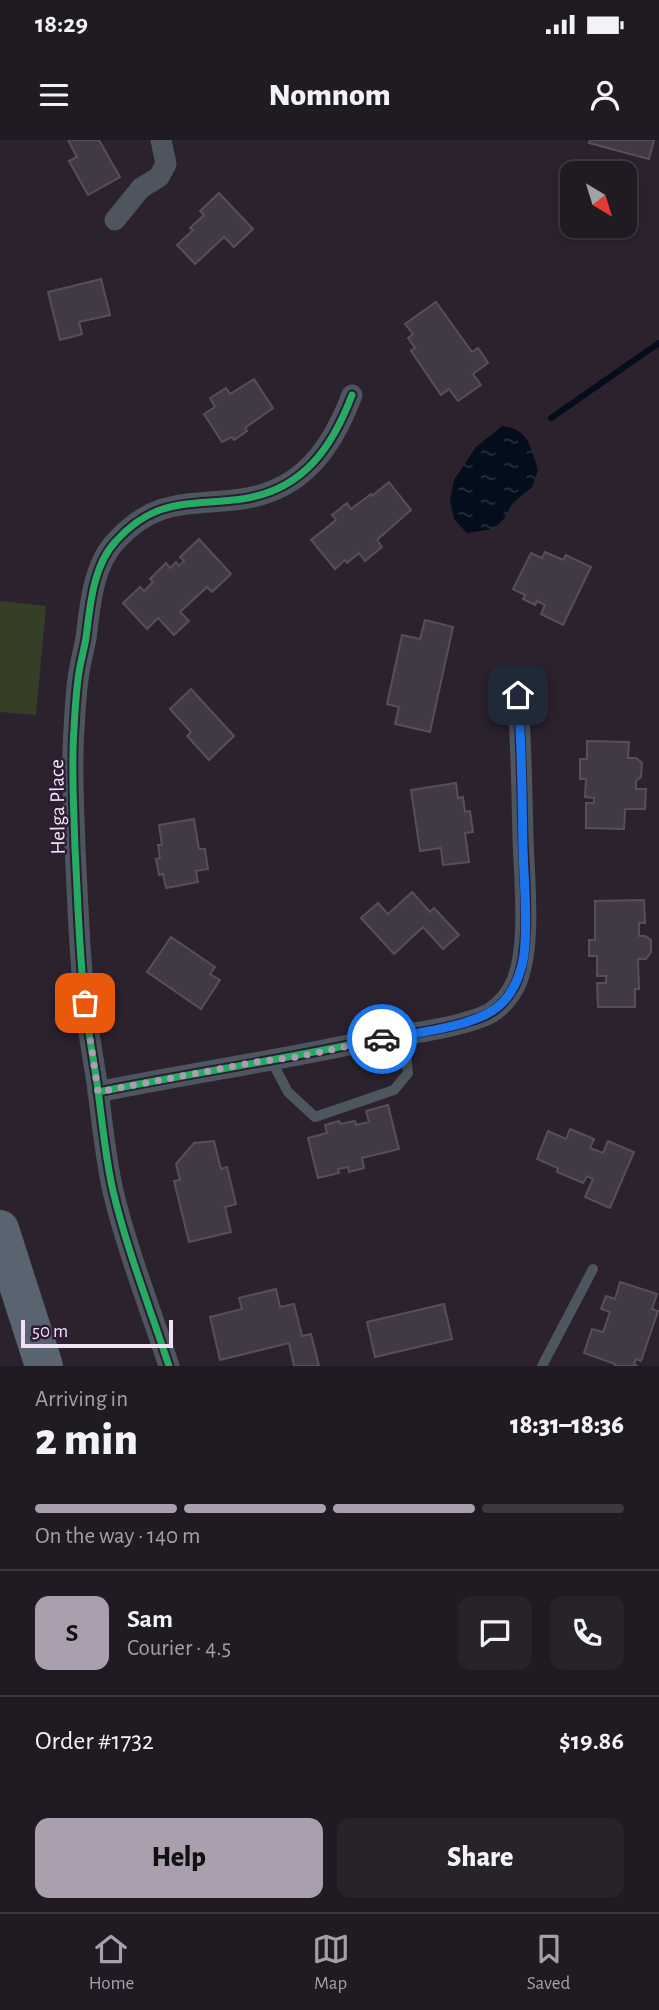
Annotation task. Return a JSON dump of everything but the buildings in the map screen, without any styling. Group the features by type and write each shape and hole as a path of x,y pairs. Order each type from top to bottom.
{"highway":[{"path":"0,1229 44,1366"}],"street":[{"path":"115,220 141,188 159,177 166,164 161,140"},
{"name":"Helga Place","path":"169,1366 113,1191 85,1003 72,779 79,671 100,565 113,544 130,527 149,514 171,505 243,499 270,491 292,480 312,465 328,446 342,422 352,395"},
{"path":"98,1092 455,1025 485,1016 501,1004 512,991 524,955 518,695"}],"lane":[{"path":"271,1060 288,1092 315,1117 394,1090 408,1073 404,1035"},
{"path":"542,1366 593,1269"}],"green space":[{"path":"0,601 46,606 36,715 0,712"}],"water":[{"path":"502,426 518,431 528,441 538,470 532,487 512,504 504,519 493,529 467,533 454,519 450,500 454,480 476,447"}],"waterway":[{"path":"551,418 659,343"}],"cycle path":[{"path":"169,1366 113,1191 83,985 73,759 77,686 91,600 97,574 108,551 131,527 159,510 242,499 282,486 312,464 324,449 352,395"},
{"path":"98,1092 438,1029 482,1017 500,1006 513,989 519,974 525,937 526,894 518,695"}],"way so far":[{"path":"85,1003 98,1092 256,1062 297,1057 382,1039"}],"route":[{"path":"382,1039 455,1025 485,1016 501,1004 512,991 519,976 524,955 524,911 518,695"}]}
